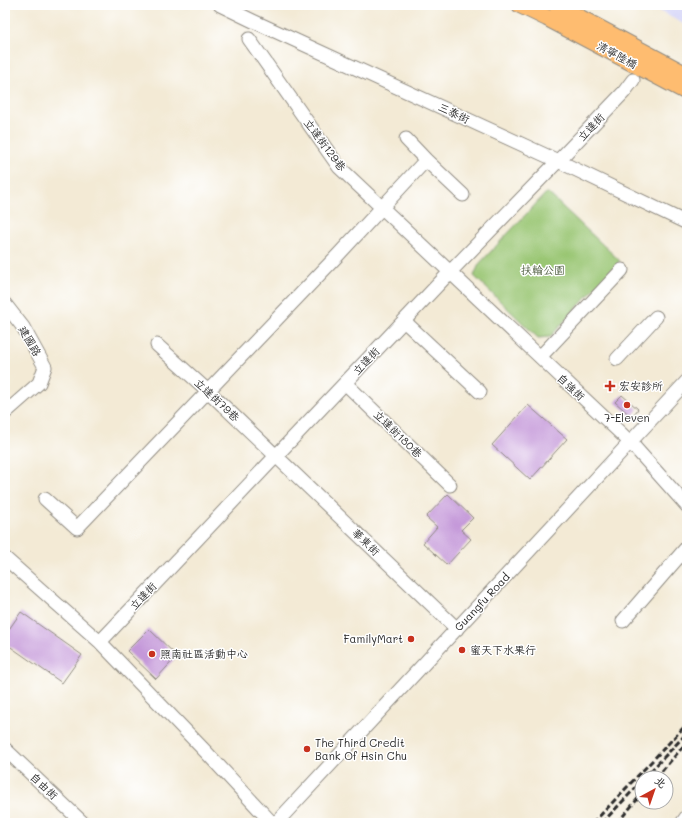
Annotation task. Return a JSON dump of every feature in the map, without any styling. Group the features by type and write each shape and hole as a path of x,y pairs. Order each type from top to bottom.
{"main road":[{"name":"清寧陸橋","path":"520,5 687,92"},
{"name":"清寧陸橋","path":"556,5 687,75"}],"street":[{"name":"三泰街","path":"220,5 558,161 687,223"},
{"name":"立達街129巷","path":"249,39 339,166 450,272"},
{"name":"立達街","path":"100,642 450,272 624,92 633,80"},
{"path":"406,139 463,195"},
{"path":"45,499 77,528 338,255 426,160"},
{"path":"540,356 622,270"},
{"name":"自強街","path":"450,272 630,442 687,506"},
{"name":"建國路","path":"5,304 23,327 44,367 39,383 5,413"},
{"path":"617,359 656,318"},
{"path":"404,321 480,392"},
{"name":"立達街79巷","path":"157,346 208,391 276,456"},
{"name":"Guangfu Road","path":"276,823 687,381"},
{"name":"立達街180巷","path":"345,383 450,485"},
{"name":"華東街","path":"276,456 457,629"},
{"path":"623,621 687,547"},
{"path":"5,558 100,642 272,823"},
{"name":"自由街","path":"5,749 83,823"},
{"path":"682,823 687,816"}],"shaded area":[{"path":"649,5 687,5 687,26"}],"green space":[{"name":"扶輪公園","path":"547,192 620,261 550,337 538,338 474,276 479,264"}],"building":[{"name":"7-Eleven","path":"622,395 638,409 632,417 615,402"},
{"path":"528,405 567,439 530,480 492,445"},
{"path":"448,494 473,518 461,530 471,539 447,565 423,543 437,527 426,517"},
{"path":"21,612 82,655 62,683 5,643 5,635"},
{"name":"照南社區活動中心","path":"149,629 177,656 156,679 127,651"}],"railway":[{"path":"593,823 687,724"},
{"path":"652,770 687,733"},
{"path":"663,770 687,742"},
{"path":"602,823 634,789"},
{"path":"617,823 634,803"}],"place":[{"name":"宏安診所","path":"610,386"},
{"name":"7-Eleven","path":"627,405"},
{"name":"FamilyMart","path":"411,639"},
{"name":"蜜天下水果行","path":"462,650"},
{"name":"照南社區活動中心","path":"152,654"},
{"name":"The Third Credit Bank Of Hsin Chu","path":"307,749"}]}
